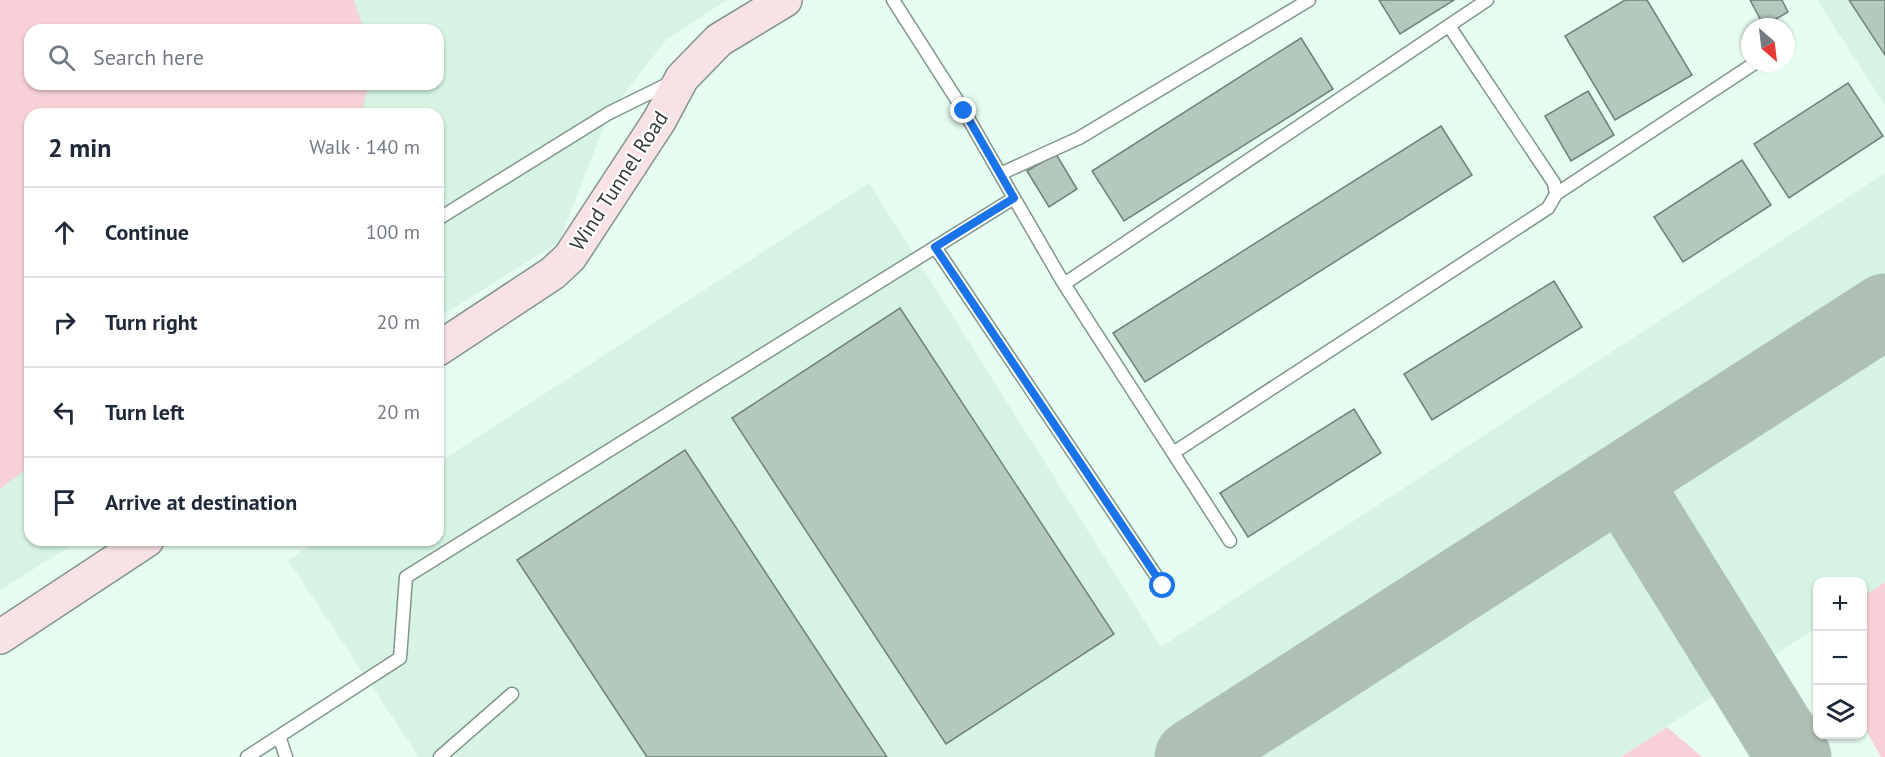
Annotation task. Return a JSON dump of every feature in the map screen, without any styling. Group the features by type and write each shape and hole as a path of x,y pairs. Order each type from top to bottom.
{"street":[{"name":"Wind Tunnel Road","path":"444,345 553,273 570,257 659,121 682,78 719,40 785,0"},
{"path":"0,637 138,546"}],"lane":[{"path":"893,0 964,111 1064,284 1230,541"},
{"path":"1000,174 1079,138 1309,0"},
{"path":"1064,284 1487,0"},
{"path":"1449,26 1554,183 1556,194"},
{"path":"1173,453 1548,208 1556,194 1741,72"},
{"path":"444,215 609,113 682,78"},
{"path":"247,757 400,658 406,576 1014,198"},
{"path":"935,247 1163,586"},
{"path":"440,757 512,694"},
{"path":"279,736 286,757"}],"shaded area":[{"path":"0,0 727,0 667,39 609,113 559,242 444,314 444,108 24,108 24,546 70,546 0,590"},
{"path":"0,0 354,0 362,24 24,24 24,90 367,90 363,108 24,108 24,471 0,489"},
{"path":"1817,0 1885,0 1885,105"},
{"path":"1885,173 1885,582 1867,594 1867,577 1813,577 1813,630 1621,757 419,757 288,560 310,546 444,546 444,459 869,183 1161,647"},
{"path":"1885,582 1885,757 1881,757 1867,732 1867,594"},
{"path":"1667,727 1702,757 1621,757"}],"building":[{"path":"1379,0 1454,0 1400,34"},
{"path":"1625,0 1647,0 1692,75 1615,120 1565,36"},
{"path":"1750,0 1782,0 1788,12 1778,18 1760,18"},
{"path":"1849,0 1885,0 1885,55"},
{"path":"1301,38 1333,89 1124,221 1092,171"},
{"path":"1848,83 1883,136 1789,198 1754,144"},
{"path":"1588,91 1614,135 1571,161 1545,116"},
{"path":"1441,126 1472,175 1145,382 1113,333"},
{"path":"1056,154 1077,189 1049,207 1027,171"},
{"path":"1742,160 1771,205 1683,262 1654,217"},
{"path":"1554,281 1582,327 1432,420 1404,374"},
{"path":"900,308 1114,634 946,744 732,418"},
{"path":"1354,409 1381,453 1248,537 1220,493"},
{"path":"685,450 887,757 647,757 517,560"}],"taxiway":[{"path":"1192,757 1885,311"},
{"path":"1622,480 1794,757"}],"route":[{"path":"964,111 1014,198 935,247 1163,586"}]}
